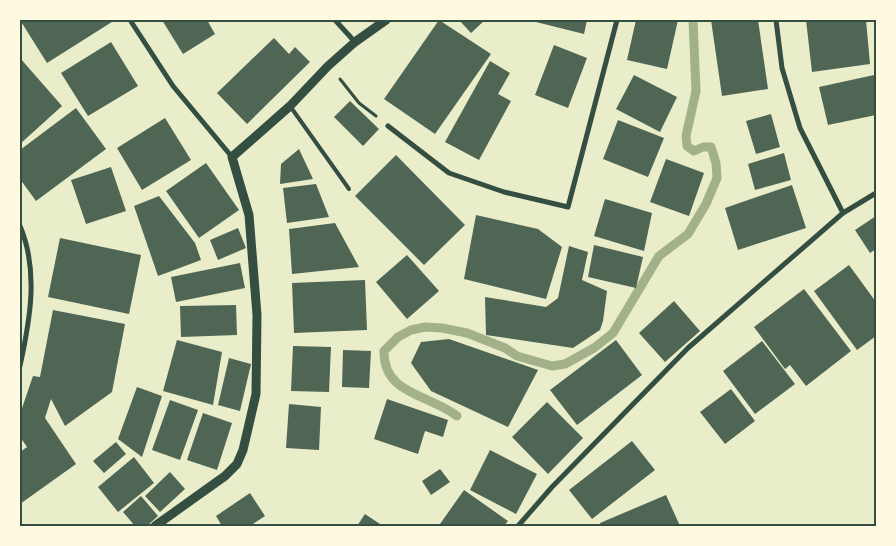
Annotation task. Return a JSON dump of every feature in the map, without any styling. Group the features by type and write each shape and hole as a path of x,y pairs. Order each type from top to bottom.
{"street":[{"path":"130,20 173,86 232,157 249,215 257,315 256,394 244,450 237,464 224,476 155,526"},
{"path":"335,20 355,42"},
{"path":"232,157 290,106 328,66 355,42 386,20"},
{"path":"388,126 449,173 504,192 568,207 617,20"},
{"path":"776,20 782,68 800,128 843,214"},
{"path":"518,526 552,487 688,348 843,214 876,193"},
{"path":"20,226 26,241 32,270 26,337 20,366"}],"lane":[{"path":"290,106 349,189"}],"path":[{"path":"328,66 360,103 388,126"}],"building":[{"path":"20,20 115,20 47,63"},
{"path":"162,20 207,20 215,34 183,54"},
{"path":"439,20 491,54 435,134 384,99"},
{"path":"459,20 485,20 471,33"},
{"path":"528,20 587,20 584,34"},
{"path":"636,20 678,20 667,69 627,60"},
{"path":"711,20 758,20 768,89 722,96"},
{"path":"806,20 866,20 870,64 812,72"},
{"path":"274,38 289,54 295,47 310,62 247,124 217,93"},
{"path":"111,42 138,86 88,116 61,73"},
{"path":"554,45 587,58 568,108 535,95"},
{"path":"20,58 62,106 20,144"},
{"path":"490,61 510,73 498,94 511,101 479,160 445,142"},
{"path":"634,75 677,97 660,132 616,109"},
{"path":"874,75 876,115 828,125 819,87"},
{"path":"350,101 379,129 363,146 334,117"},
{"path":"76,108 106,149 36,201 20,179 20,150"},
{"path":"771,114 780,147 756,154 746,121"},
{"path":"165,118 191,160 142,190 117,148"},
{"path":"618,120 664,138 648,177 603,159"},
{"path":"299,149 313,179 280,184 281,164"},
{"path":"784,153 791,180 755,190 748,164"},
{"path":"396,155 465,225 424,265 355,196"},
{"path":"666,159 704,173 689,216 650,202"},
{"path":"206,163 239,210 199,238 166,191"},
{"path":"111,167 126,211 86,224 71,180"},
{"path":"316,184 329,217 287,223 283,188"},
{"path":"792,185 806,228 738,250 725,208"},
{"path":"159,196 195,243 201,260 158,276 134,206"},
{"path":"605,199 652,213 644,251 594,236"},
{"path":"476,215 538,229 562,247 546,299 464,279"},
{"path":"876,216 876,249 870,253 855,230"},
{"path":"335,223 359,267 292,274 289,229"},
{"path":"238,228 246,248 218,260 210,240"},
{"path":"60,238 141,255 129,314 48,297"},
{"path":"594,245 643,257 636,288 588,277"},
{"path":"569,246 588,252 582,280 607,291 600,330 573,348 486,335 485,297 546,307 558,298"},
{"path":"407,255 439,291 407,319 376,282"},
{"path":"240,263 245,288 176,302 171,277"},
{"path":"849,265 876,302 876,336 857,350 814,291"},
{"path":"365,280 367,330 294,333 292,283"},
{"path":"804,289 851,351 806,386 790,365 785,369 754,327"},
{"path":"674,301 700,331 665,362 639,333"},
{"path":"236,305 237,335 181,337 180,306"},
{"path":"53,310 125,324 112,392 65,426 51,399 45,418 76,464 20,504 20,452 27,447 20,437 20,414 33,376 40,377"},
{"path":"449,339 538,370 508,427 431,391 411,363 421,342"},
{"path":"177,340 222,352 213,405 163,391"},
{"path":"616,340 642,375 577,425 550,390"},
{"path":"762,341 795,384 755,414 723,371"},
{"path":"293,346 331,347 329,392 291,391"},
{"path":"343,350 371,351 369,388 342,387"},
{"path":"229,358 251,364 240,411 218,405"},
{"path":"137,387 162,396 142,457 118,439"},
{"path":"731,389 755,421 725,444 700,412"},
{"path":"387,399 448,420 443,437 425,431 418,454 374,439"},
{"path":"170,400 198,410 180,460 152,450"},
{"path":"547,402 583,438 548,474 512,437"},
{"path":"289,404 321,407 319,450 286,448"},
{"path":"203,413 232,423 217,470 187,460"},
{"path":"632,441 655,470 592,519 569,490"},
{"path":"116,442 126,454 104,473 93,461"},
{"path":"490,450 537,474 516,514 470,490"},
{"path":"134,457 154,483 118,512 98,487"},
{"path":"440,469 450,482 431,495 422,481"},
{"path":"170,472 185,489 160,512 145,496"},
{"path":"464,490 508,521 504,526 444,526 440,524"},
{"path":"250,493 265,516 250,526 222,526 216,516"},
{"path":"666,495 680,526 601,526 600,523"},
{"path":"141,496 158,516 147,526 135,526 123,512"},
{"path":"365,514 383,526 357,526"}],"waterway":[{"path":"457,416 410,392 391,377 386,366 384,351 398,337 411,330 425,327 442,328 467,333 505,348 517,356 552,366 565,364 594,348 613,333 659,256 688,234 706,204 717,178 716,163 711,147 703,147 694,151 687,146 686,136 696,91 693,20"}]}
